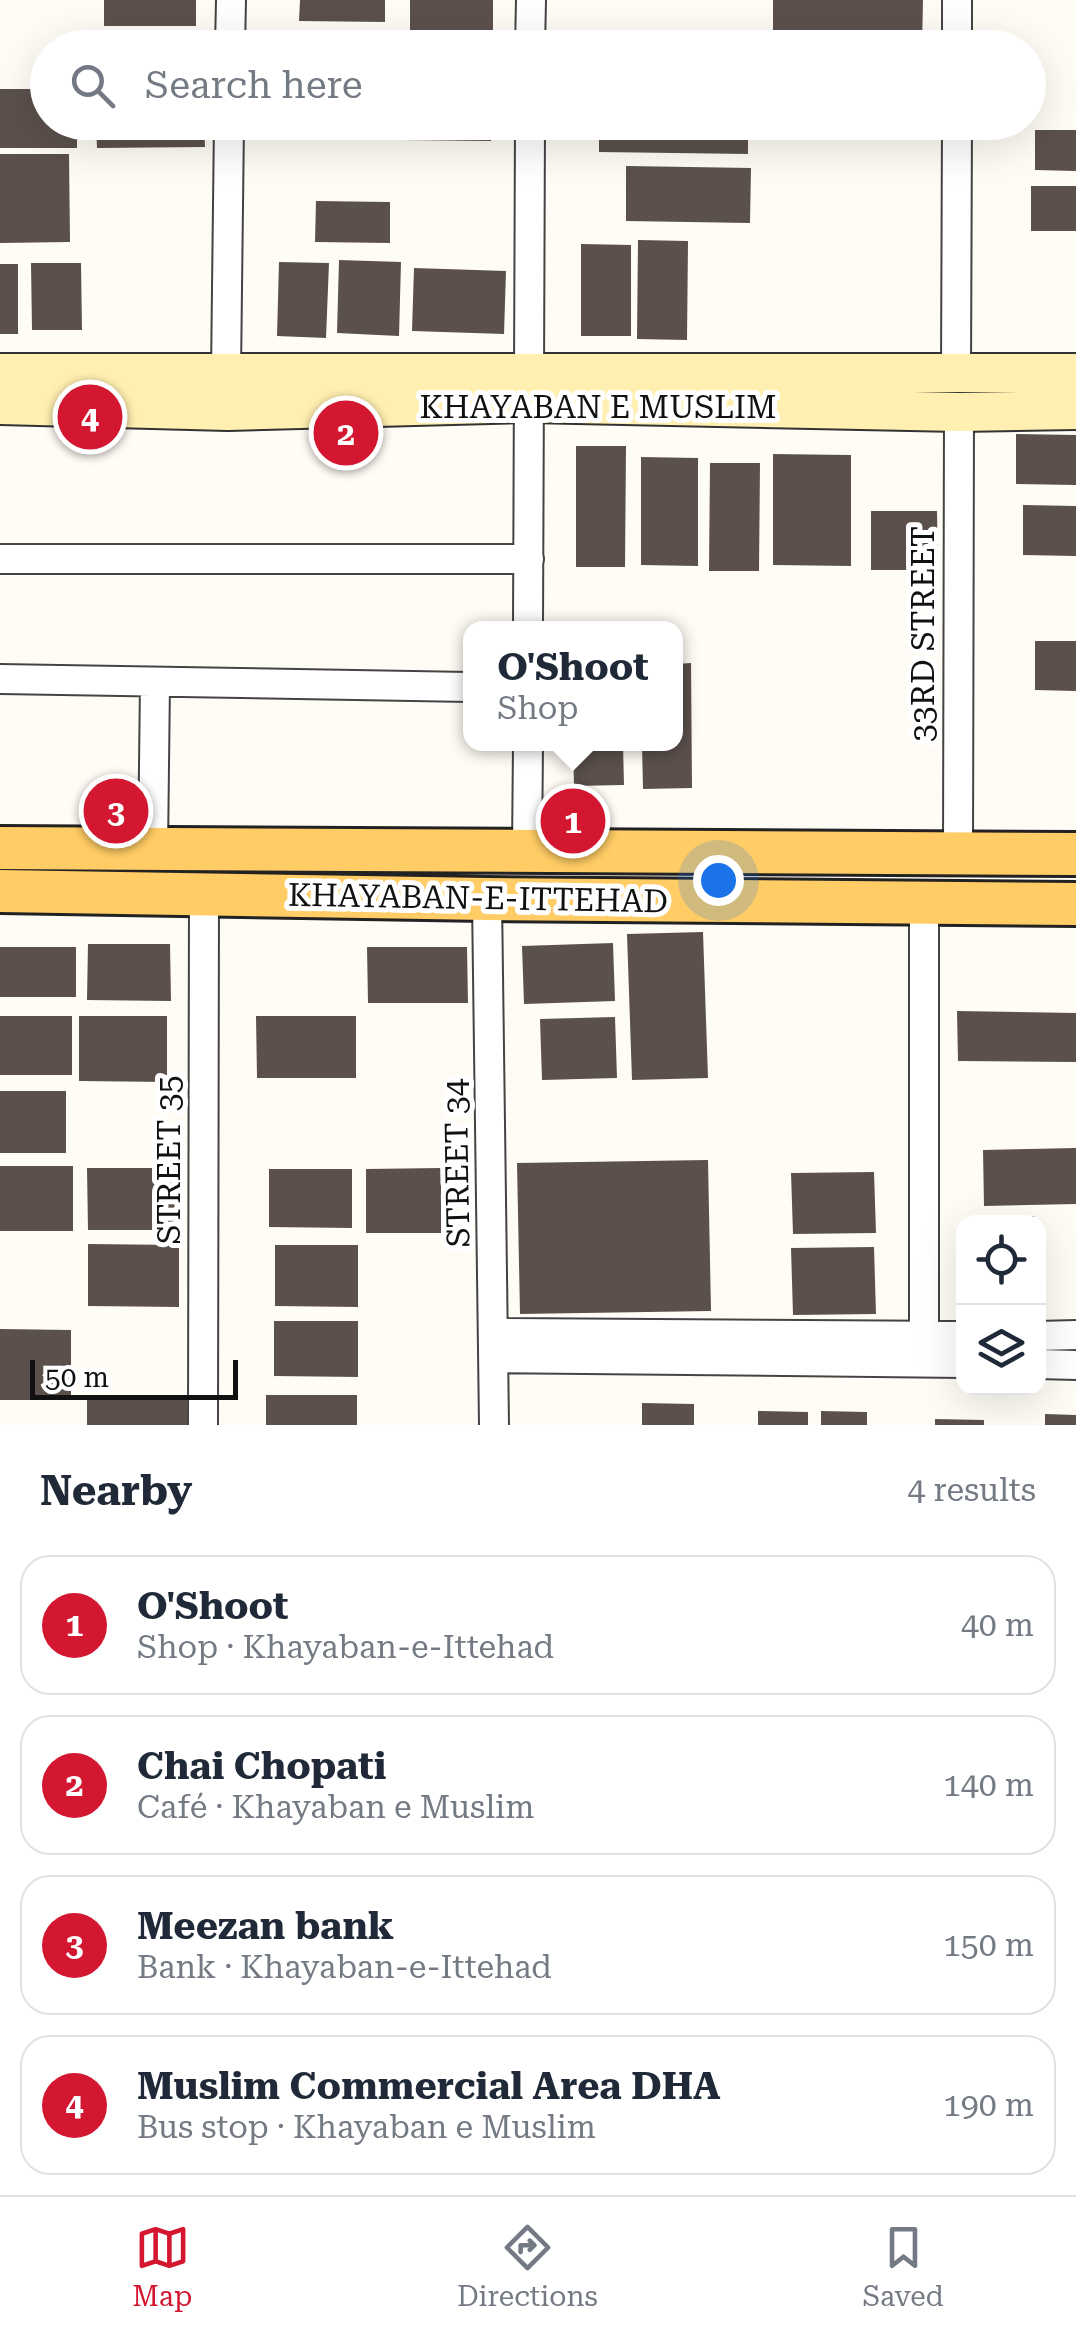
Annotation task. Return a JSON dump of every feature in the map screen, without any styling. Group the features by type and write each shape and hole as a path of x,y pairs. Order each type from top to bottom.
{"main road":[{"name":"KHAYABAN-E-ITTEHAD","path":"0,848 1076,854"},
{"name":"KHAYABAN-E-ITTEHAD","path":"0,891 487,900 1076,904"}],"street":[{"path":"230,30 231,0"},
{"path":"530,0 530,30"},
{"path":"957,30 958,0"},
{"path":"226,373 230,140"},
{"path":"528,621 530,140"},
{"path":"956,371 957,140"},
{"name":"KHAYABAN E MUSLIM","path":"0,405 226,373 529,387 761,389 956,371 1076,373"},
{"name":"KHAYABAN E MUSLIM","path":"0,373 228,411 529,387"},
{"name":"KHAYABAN E MUSLIM","path":"761,389 959,412 1076,410"},
{"name":"33RD STREET","path":"958,855 959,412"},
{"path":"0,558 529,559"},
{"path":"0,679 463,687"},
{"path":"153,849 155,682"},
{"path":"527,852 528,751"},
{"name":"STREET 35","path":"203,1425 204,895"},
{"name":"STREET 34","path":"487,900 496,1346 494,1425"},
{"path":"924,902 924,1349"},
{"path":"1056,1335 1056,1365"},
{"path":"496,1346 924,1349 956,1339"},
{"path":"924,1349 956,1360"}],"building":[{"path":"104,0 196,0 196,26 104,26"},
{"path":"300,0 385,0 385,22 299,21"},
{"path":"410,0 493,0 493,30 410,30"},
{"path":"773,0 923,0 922,30 773,30"},
{"path":"0,89 30,89 30,140 77,140 77,148 0,148"},
{"path":"1046,130 1076,130 1076,171 1035,170 1035,140 1046,140"},
{"path":"97,140 205,140 205,147 97,148"},
{"path":"599,140 748,140 748,154 599,152"},
{"path":"0,154 69,154 70,242 0,243"},
{"path":"626,166 751,168 750,223 626,221"},
{"path":"1031,186 1076,186 1076,231 1031,231"},
{"path":"316,201 390,202 390,243 315,242"},
{"path":"638,240 688,241 687,340 637,339"},
{"path":"581,244 631,245 631,336 581,336"},
{"path":"339,260 401,262 399,336 337,333"},
{"path":"279,262 329,263 326,338 277,336"},
{"path":"31,263 81,263 82,330 32,330"},
{"path":"0,264 18,264 18,334 0,334"},
{"path":"414,268 506,271 504,334 412,331"},
{"path":"1016,434 1076,435 1076,485 1016,484"},
{"path":"576,446 626,446 625,567 576,567"},
{"path":"773,454 851,455 851,566 773,565"},
{"path":"641,457 698,458 698,566 641,565"},
{"path":"710,463 760,463 759,571 709,571"},
{"path":"1023,505 1076,506 1076,556 1023,555"},
{"path":"871,511 937,511 938,570 871,570"},
{"path":"1035,641 1076,641 1076,691 1035,690"},
{"path":"691,663 692,788 643,789 642,751 683,751 683,664"},
{"path":"573,751 623,751 624,785 574,786"},
{"path":"703,932 708,1078 632,1080 627,934"},
{"path":"613,943 615,1001 524,1004 522,946"},
{"path":"88,944 170,944 171,1001 87,1000"},
{"path":"0,947 76,947 76,997 0,997"},
{"path":"367,947 467,947 468,1003 368,1003"},
{"path":"957,1011 1076,1013 1076,1062 958,1061"},
{"path":"0,1016 72,1016 72,1075 0,1075"},
{"path":"79,1016 167,1016 167,1082 79,1081"},
{"path":"256,1016 356,1016 356,1078 257,1078"},
{"path":"615,1017 617,1078 542,1080 540,1019"},
{"path":"0,1091 66,1091 66,1153 0,1153"},
{"path":"1076,1148 1076,1204 984,1206 983,1150"},
{"path":"708,1160 711,1311 520,1314 517,1163"},
{"path":"0,1166 73,1166 73,1231 0,1231"},
{"path":"87,1168 179,1168 179,1230 88,1230"},
{"path":"441,1168 441,1233 366,1233 366,1169"},
{"path":"269,1169 352,1169 352,1228 269,1227"},
{"path":"874,1172 876,1233 793,1234 791,1173"},
{"path":"88,1244 179,1245 179,1307 88,1306"},
{"path":"275,1245 358,1245 358,1307 275,1306"},
{"path":"874,1247 876,1314 793,1315 791,1248"},
{"path":"274,1321 358,1321 358,1377 274,1376"},
{"path":"0,1329 71,1330 71,1400 0,1400"},
{"path":"266,1395 357,1395 357,1425 266,1425"},
{"path":"87,1398 187,1398 187,1425 87,1425"},
{"path":"642,1403 694,1404 694,1425 642,1425"},
{"path":"758,1411 808,1412 808,1425 758,1425"},
{"path":"821,1411 867,1412 867,1425 821,1425"},
{"path":"1045,1414 1076,1415 1076,1425 1045,1425"},
{"path":"935,1419 984,1420 984,1425 935,1425"}],"place":[{"name":"Muslim Commercial Area DHA","path":"90,417"},
{"name":"Chai Chopati","path":"346,433"},
{"name":"Meezan bank","path":"116,811"},
{"name":"O'Shoot","path":"573,821"}]}
